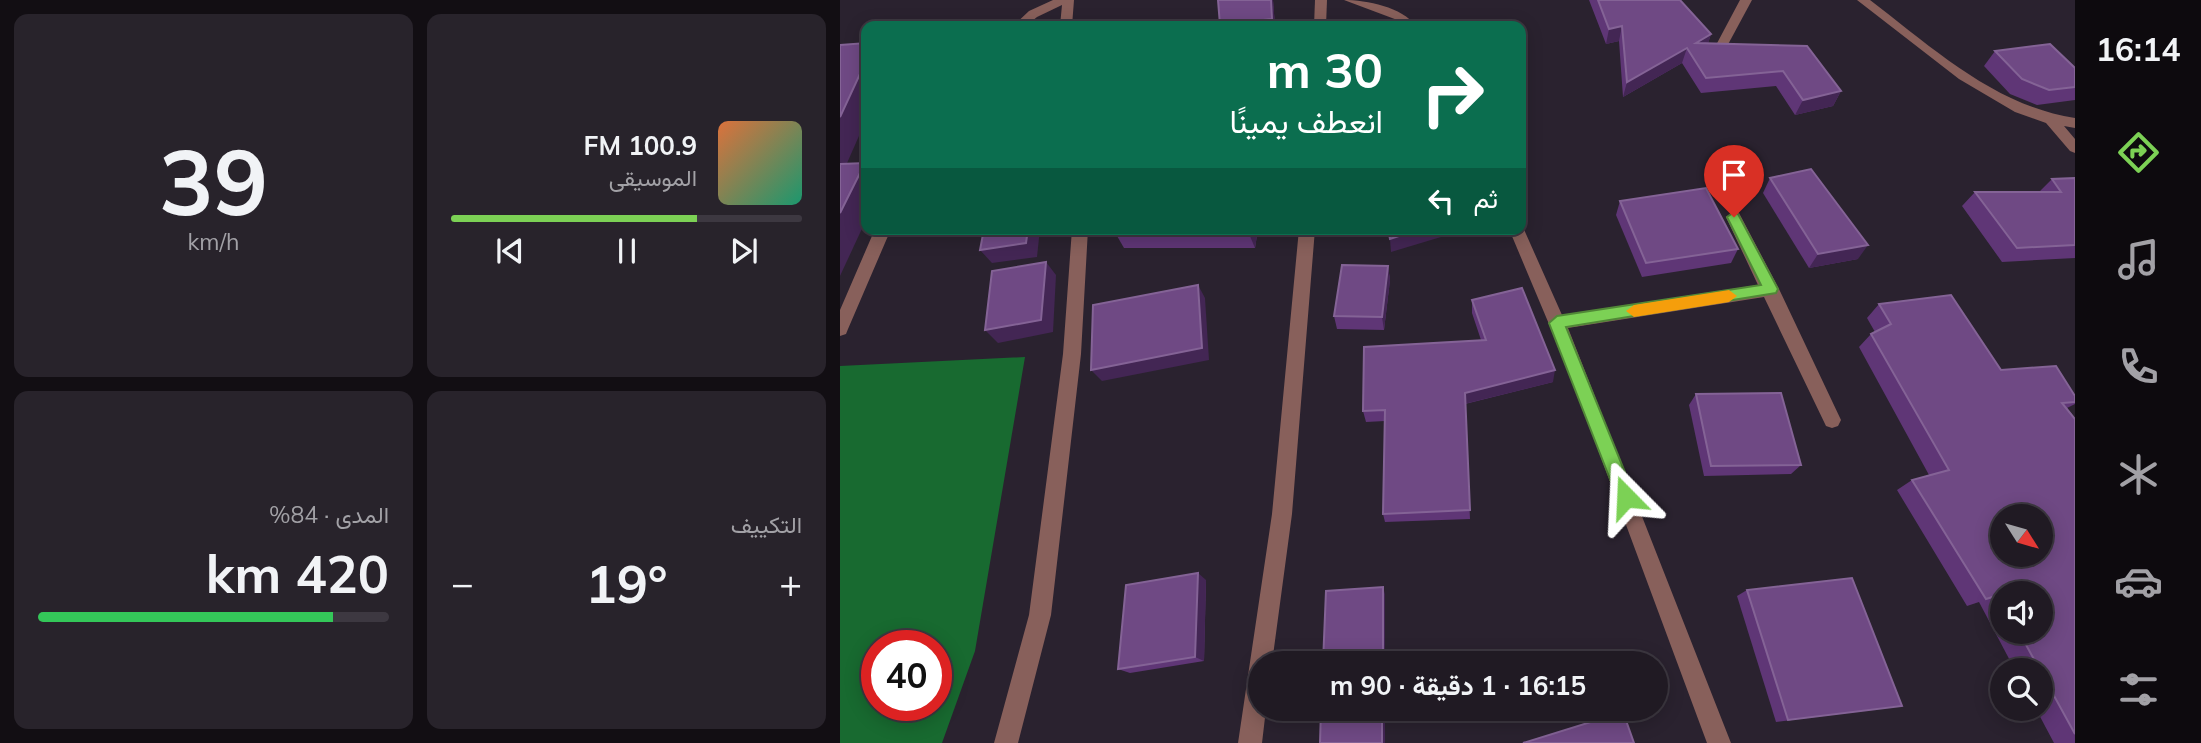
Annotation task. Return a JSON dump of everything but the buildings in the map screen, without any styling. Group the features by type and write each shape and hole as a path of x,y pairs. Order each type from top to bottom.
{"street":[{"path":"1025,21 1062,0"},
{"path":"1066,21 1068,0"},
{"path":"1320,21 1321,0"},
{"path":"1350,0 1404,21"},
{"path":"1400,0 1407,21"},
{"path":"1721,47 1746,0"},
{"path":"1863,0 1978,86 2004,101 2052,121 2075,123"},
{"path":"2052,121 2075,148"},
{"path":"1734,217 1832,420"},
{"path":"840,329 880,235"},
{"path":"1006,743 1040,615 1072,354 1080,235"},
{"path":"1250,743 1283,514 1306,235"},
{"path":"1520,235 1557,323 1719,743"},
{"path":"1557,323 1770,289"}],"green space":[{"path":"1025,357 975,651 952,715 952,630 861,630 861,721 950,721 942,743 840,743 840,366"}],"slow traffic":[{"path":"1634,311 1729,296"}],"route":[{"path":"1626,497 1557,323 1770,289 1734,217"}]}
